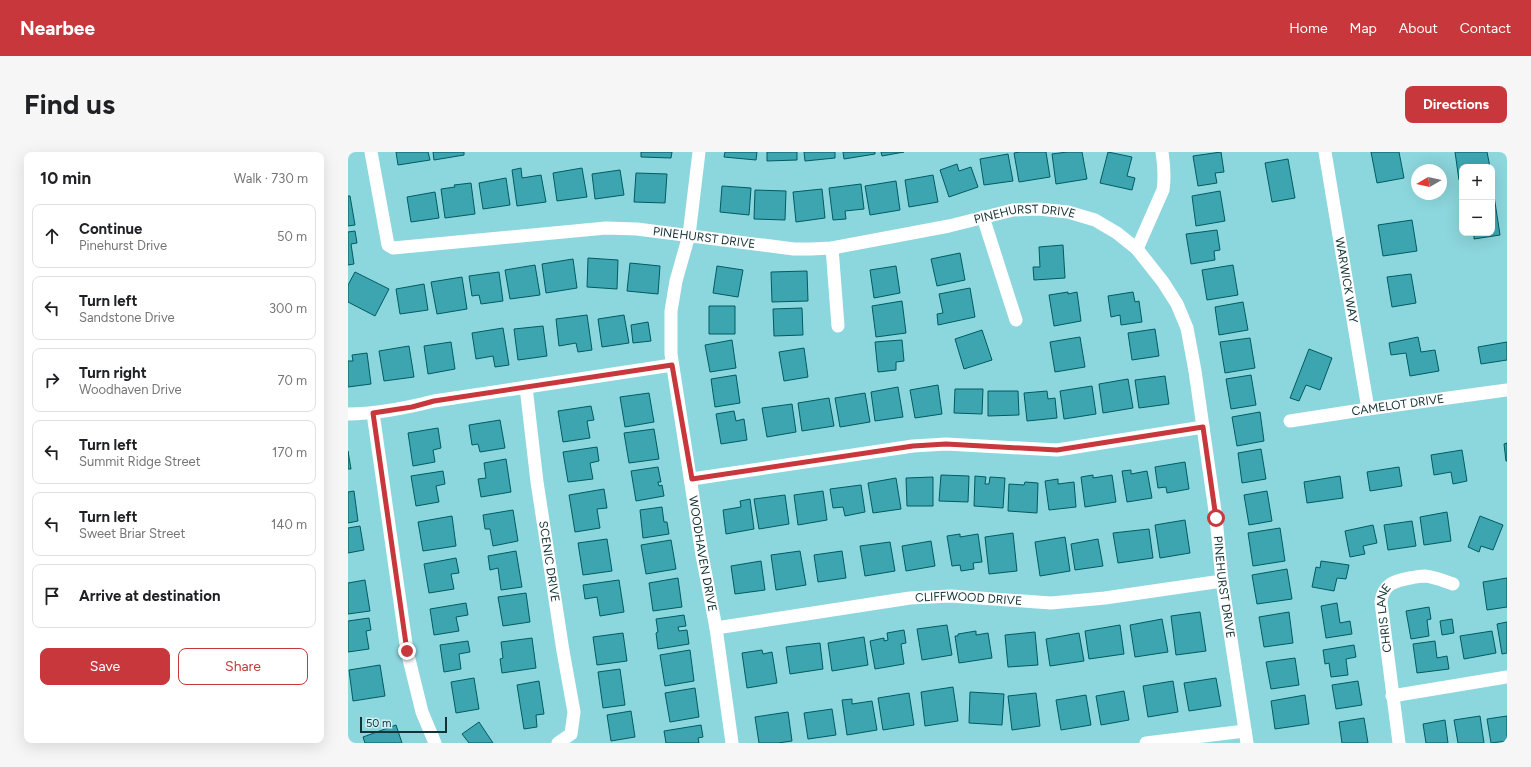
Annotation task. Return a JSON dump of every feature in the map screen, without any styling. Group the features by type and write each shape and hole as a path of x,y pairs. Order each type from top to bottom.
{"street":[{"name":"PINEHURST DRIVE","path":"371,152 388,246 393,248 606,228 636,229 794,249 832,248 949,226 1013,210 1038,209 1068,212 1095,220 1117,233 1137,250 1163,282 1177,304 1187,328 1195,371 1216,518 1222,581 1246,737"},
{"name":"WOODHAVEN DRIVE","path":"699,152 689,235 676,281 671,311 672,365 692,479 702,555 716,628 732,743"},
{"path":"1137,250 1163,190 1164,166 1162,152"},
{"name":"WARWICK WAY","path":"1325,152 1368,409"},
{"path":"983,217 1016,320"},
{"path":"832,248 838,326"},
{"path":"348,414 373,413 412,407 434,401 672,365"},
{"name":"SCENIC DRIVE","path":"526,387 539,490 563,651 574,712 571,734 558,743"},
{"name":"CAMELOT DRIVE","path":"1290,421 1507,390"},
{"path":"373,413 407,651 422,712 435,743"},
{"path":"692,479 913,446 946,444 1057,450 1203,427"},
{"name":"CHRIS LANE","path":"1399,743 1381,602 1382,594 1394,581 1424,576 1453,584"},
{"name":"CLIFFWOOD DRIVE","path":"716,628 910,598 951,596 1051,603 1105,598 1222,581"},
{"path":"1392,696 1507,677"},
{"path":"1146,743 1246,737"}],"building":[{"path":"396,152 428,152 430,160 398,165"},
{"path":"433,152 464,152 464,155 434,160"},
{"path":"641,152 672,152 671,158 641,157"},
{"path":"725,152 757,152 756,160 724,157"},
{"path":"767,152 797,152 797,160 767,161"},
{"path":"804,152 835,152 835,158 805,161"},
{"path":"843,152 875,152 875,154 844,159"},
{"path":"881,152 904,152 882,156"},
{"path":"1046,152 1050,177 1019,182 1014,153"},
{"path":"1082,152 1087,179 1056,184 1052,154"},
{"path":"1108,152 1132,157 1127,176 1135,178 1132,190 1100,183"},
{"path":"1221,152 1224,172 1215,173 1217,183 1198,186 1193,156"},
{"path":"1371,152 1399,152 1404,178 1377,183"},
{"path":"1455,152 1487,152 1489,164 1459,164 1459,180"},
{"path":"1008,154 1013,181 984,185 980,159"},
{"path":"1288,159 1295,198 1272,202 1265,163"},
{"path":"957,164 959,171 971,167 978,187 949,197 940,170"},
{"path":"521,168 522,178 541,175 546,202 517,206 512,170"},
{"path":"582,168 587,197 557,201 553,173"},
{"path":"620,170 624,195 595,199 592,174"},
{"path":"636,173 667,174 665,203 634,202"},
{"path":"933,175 938,202 909,207 905,180"},
{"path":"506,178 510,205 483,209 479,183"},
{"path":"896,181 900,210 870,215 865,186"},
{"path":"471,183 475,214 445,218 441,189 455,187 454,185"},
{"path":"861,184 864,209 845,211 846,219 833,220 829,188"},
{"path":"722,186 751,188 749,215 720,212"},
{"path":"822,189 825,218 796,222 793,192"},
{"path":"755,190 786,191 785,220 754,219"},
{"path":"1220,191 1225,221 1196,226 1192,196"},
{"path":"435,192 439,218 411,222 407,197"},
{"path":"348,196 350,196 355,225 348,226"},
{"path":"1495,202 1500,235 1495,236"},
{"path":"1412,220 1417,251 1383,256 1378,225"},
{"path":"1217,230 1220,250 1214,251 1215,260 1191,264 1186,234"},
{"path":"355,231 357,243 351,244 354,264 348,265 348,232"},
{"path":"1474,236 1494,236 1474,239"},
{"path":"1063,245 1065,278 1034,280 1033,267 1040,267 1039,247"},
{"path":"960,253 965,280 937,286 931,259"},
{"path":"588,258 618,260 617,289 587,287"},
{"path":"573,259 577,288 546,293 542,264"},
{"path":"630,263 660,266 658,294 627,291"},
{"path":"535,265 540,295 510,299 505,270"},
{"path":"1233,265 1238,295 1207,300 1202,270"},
{"path":"717,266 743,270 738,297 713,293"},
{"path":"896,266 900,293 874,298 870,270"},
{"path":"807,271 808,301 772,302 771,272"},
{"path":"355,272 389,289 375,316 348,302 348,285"},
{"path":"499,272 503,301 481,304 479,295 472,296 469,276"},
{"path":"1411,274 1416,303 1392,307 1387,277"},
{"path":"462,277 467,309 437,314 431,282"},
{"path":"424,284 428,310 400,314 396,289"},
{"path":"970,288 975,317 938,325 937,314 943,313 939,294"},
{"path":"1068,292 1068,294 1077,292 1081,321 1054,326 1049,295"},
{"path":"1133,292 1135,302 1139,301 1142,322 1121,325 1120,315 1111,317 1108,296"},
{"path":"902,301 906,333 876,337 872,306"},
{"path":"1243,302 1248,330 1219,335 1215,307"},
{"path":"709,306 735,306 735,334 709,334"},
{"path":"802,308 803,335 774,336 773,309"},
{"path":"587,315 592,350 578,352 576,343 559,346 556,319"},
{"path":"624,315 629,343 602,347 598,319"},
{"path":"648,322 651,341 633,343 631,325"},
{"path":"543,326 547,356 518,360 514,329"},
{"path":"503,328 509,365 495,367 493,356 476,359 472,333"},
{"path":"1155,329 1159,356 1132,360 1128,333"},
{"path":"982,330 992,360 964,369 955,339"},
{"path":"1080,337 1085,367 1055,372 1050,342"},
{"path":"1418,337 1421,352 1435,350 1439,371 1410,376 1406,353 1391,355 1389,343"},
{"path":"1250,338 1255,368 1225,373 1220,342"},
{"path":"732,340 736,368 710,372 705,345"},
{"path":"902,340 904,361 896,362 896,370 878,372 875,342"},
{"path":"451,342 455,369 428,374 424,346"},
{"path":"1507,342 1507,360 1481,364 1478,347"},
{"path":"409,346 414,377 384,381 379,351"},
{"path":"804,348 808,377 784,381 779,352"},
{"path":"1309,349 1332,358 1320,390 1306,385 1299,401 1290,398"},
{"path":"367,353 371,384 348,387 348,361 353,361 352,355"},
{"path":"736,375 740,403 715,407 711,379"},
{"path":"1251,375 1256,405 1231,409 1226,379"},
{"path":"1165,376 1169,404 1139,408 1135,380"},
{"path":"1128,379 1133,408 1103,413 1099,384"},
{"path":"938,385 942,414 915,418 910,390"},
{"path":"1092,386 1096,414 1064,419 1060,391"},
{"path":"898,387 903,417 875,421 871,392"},
{"path":"955,389 983,389 982,414 954,413"},
{"path":"988,391 1018,391 1019,415 988,416"},
{"path":"1047,391 1048,399 1055,398 1057,418 1027,421 1024,393"},
{"path":"649,393 654,422 625,427 620,397"},
{"path":"865,393 870,422 840,427 835,398"},
{"path":"829,398 834,426 802,431 798,403"},
{"path":"792,404 796,432 767,437 762,408"},
{"path":"591,406 594,420 587,421 590,438 563,442 558,411"},
{"path":"734,411 736,421 744,419 747,440 721,444 716,414"},
{"path":"1260,412 1264,441 1237,446 1232,417"},
{"path":"500,420 505,448 480,452 478,444 472,445 469,425"},
{"path":"438,428 441,448 433,450 435,462 413,466 408,433"},
{"path":"654,429 659,459 629,463 624,433"},
{"path":"1507,443 1507,461 1506,461 1504,444"},
{"path":"597,447 599,461 590,463 593,479 568,482 563,452"},
{"path":"1261,449 1266,479 1242,483 1238,453"},
{"path":"1462,450 1467,481 1453,484 1451,472 1434,475 1431,455"},
{"path":"348,451 351,469 348,469"},
{"path":"506,459 511,492 481,497 478,479 486,478 484,463"},
{"path":"1185,462 1189,489 1167,493 1166,487 1158,488 1155,467"},
{"path":"658,467 661,482 658,482 659,486 662,485 664,496 636,501 631,471"},
{"path":"1399,467 1402,486 1370,491 1367,472"},
{"path":"1131,470 1131,474 1147,471 1152,498 1127,502 1122,471"},
{"path":"443,471 445,484 436,486 439,502 416,506 411,476"},
{"path":"941,475 969,476 968,502 939,501"},
{"path":"1093,475 1093,478 1112,475 1116,502 1085,507 1081,477"},
{"path":"975,476 986,477 985,484 989,484 990,477 1005,478 1003,508 974,506"},
{"path":"1340,476 1343,498 1307,503 1304,482"},
{"path":"933,477 933,506 907,506 906,478"},
{"path":"896,478 901,509 873,513 868,483"},
{"path":"1058,479 1058,484 1074,482 1076,507 1049,510 1045,481"},
{"path":"1025,482 1038,483 1037,513 1008,511 1009,484 1024,485"},
{"path":"861,485 865,512 845,516 843,507 833,508 830,489"},
{"path":"604,489 607,508 597,509 600,528 575,532 569,495"},
{"path":"354,491 358,521 348,523 348,492"},
{"path":"823,491 827,520 798,525 794,495"},
{"path":"1267,491 1272,521 1249,525 1244,495"},
{"path":"785,495 789,524 759,529 754,499"},
{"path":"750,499 754,529 726,534 723,510 741,507 740,501"},
{"path":"662,507 664,522 667,522 669,534 643,538 640,510"},
{"path":"513,510 518,541 493,546 490,529 485,529 483,515"},
{"path":"1447,512 1451,541 1424,545 1420,517"},
{"path":"452,516 456,546 423,551 418,522"},
{"path":"1480,516 1503,525 1493,550 1481,546 1479,552 1468,547"},
{"path":"1185,520 1190,553 1160,558 1155,525"},
{"path":"1412,521 1416,546 1388,550 1384,525"},
{"path":"1373,525 1377,543 1363,546 1365,554 1350,557 1345,531"},
{"path":"360,526 364,550 348,553 348,528"},
{"path":"1280,528 1285,561 1253,566 1248,533"},
{"path":"1149,529 1153,558 1118,563 1113,533"},
{"path":"1013,533 1017,571 989,574 985,537"},
{"path":"960,534 960,537 978,534 982,562 973,563 974,569 961,571 960,565 952,566 947,536"},
{"path":"1065,537 1070,571 1040,576 1035,542"},
{"path":"607,539 612,571 583,575 578,543"},
{"path":"1098,539 1103,566 1075,570 1071,544"},
{"path":"671,540 676,569 646,574 641,545"},
{"path":"931,541 935,566 906,571 902,546"},
{"path":"890,542 895,571 865,576 860,546"},
{"path":"516,551 522,587 501,590 498,568 490,570 488,556"},
{"path":"800,551 806,585 776,590 771,555"},
{"path":"842,551 846,578 818,582 814,555"},
{"path":"456,558 459,573 451,574 454,589 429,593 424,564"},
{"path":"761,561 765,590 735,594 731,566"},
{"path":"1321,561 1349,565 1346,579 1337,578 1334,591 1312,587 1316,567 1320,568"},
{"path":"1287,569 1292,599 1257,604 1252,575"},
{"path":"678,578 682,607 653,611 649,583"},
{"path":"1507,578 1507,607 1487,610 1483,582"},
{"path":"365,580 370,611 348,614 348,583"},
{"path":"619,580 624,612 600,616 597,597 585,599 583,585"},
{"path":"526,593 530,622 503,626 498,597"},
{"path":"466,603 468,615 456,617 459,631 434,635 430,609"},
{"path":"1337,603 1340,623 1350,621 1352,634 1326,638 1321,606"},
{"path":"1429,607 1431,619 1427,620 1429,636 1411,639 1406,611"},
{"path":"1200,612 1206,651 1176,655 1171,616"},
{"path":"1289,612 1293,643 1264,647 1259,617"},
{"path":"684,615 686,626 678,627 679,631 687,630 689,644 658,649 656,619"},
{"path":"369,618 371,630 366,631 369,649 348,652 348,621"},
{"path":"1162,619 1168,652 1135,657 1130,625"},
{"path":"1452,619 1454,633 1442,635 1440,621"},
{"path":"1507,622 1507,653 1502,654 1497,624"},
{"path":"947,625 952,655 922,660 917,629"},
{"path":"1120,625 1124,654 1089,659 1085,631"},
{"path":"904,630 906,643 901,644 904,664 875,669 870,641 884,638 884,641 888,640 887,633"},
{"path":"976,631 976,635 988,633 992,658 959,663 955,636 958,636 958,634"},
{"path":"1492,631 1496,653 1464,659 1460,636"},
{"path":"1035,632 1038,665 1008,667 1005,635"},
{"path":"623,633 627,661 597,665 593,637"},
{"path":"1079,633 1084,661 1050,666 1046,639"},
{"path":"864,637 868,665 832,671 828,643"},
{"path":"532,638 536,668 502,673 500,659 503,658 501,642"},
{"path":"468,641 470,652 459,654 461,669 444,672 440,645"},
{"path":"1435,641 1437,658 1447,656 1449,669 1417,673 1413,644"},
{"path":"820,643 823,669 790,674 786,647"},
{"path":"1354,645 1356,657 1346,659 1348,675 1331,677 1329,663 1325,664 1323,650"},
{"path":"690,650 694,681 665,686 660,655"},
{"path":"762,650 763,654 772,652 777,683 747,688 742,653"},
{"path":"1295,658 1299,685 1271,689 1266,662"},
{"path":"380,665 385,696 353,701 349,670"},
{"path":"620,669 625,705 603,708 598,672"},
{"path":"474,678 479,709 456,713 451,682"},
{"path":"1216,678 1221,706 1189,711 1184,683"},
{"path":"539,681 544,714 536,715 537,727 524,729 517,685"},
{"path":"1173,681 1178,712 1148,717 1143,686"},
{"path":"1358,681 1362,705 1336,709 1332,685"},
{"path":"953,687 958,721 925,726 921,692"},
{"path":"695,688 699,717 670,722 665,693"},
{"path":"1124,691 1129,720 1101,725 1096,696"},
{"path":"970,692 1004,694 1002,725 969,723"},
{"path":"909,693 914,725 883,730 878,698"},
{"path":"1036,693 1040,726 1012,730 1008,696"},
{"path":"1086,695 1091,725 1061,730 1056,700"},
{"path":"1305,695 1309,724 1275,729 1271,701"},
{"path":"852,699 852,704 872,701 877,730 847,735 842,700"},
{"path":"832,709 836,735 808,739 804,713"},
{"path":"631,711 635,737 611,741 607,715"},
{"path":"788,712 792,741 759,743 755,717"},
{"path":"1480,716 1484,743 1458,743 1454,720"},
{"path":"1507,716 1507,741 1491,743 1487,719"},
{"path":"1364,718 1368,743 1342,743 1339,722"},
{"path":"1445,720 1448,743 1426,743 1423,724"},
{"path":"479,722 493,743 469,743 462,734"},
{"path":"396,725 402,743 365,743 363,737"},
{"path":"701,725 703,737 698,738 699,743 666,743 664,731"}],"route":[{"path":"407,651 373,413 412,407 434,401 672,365 692,479 930,444 1057,450 1203,427 1216,518"}]}
